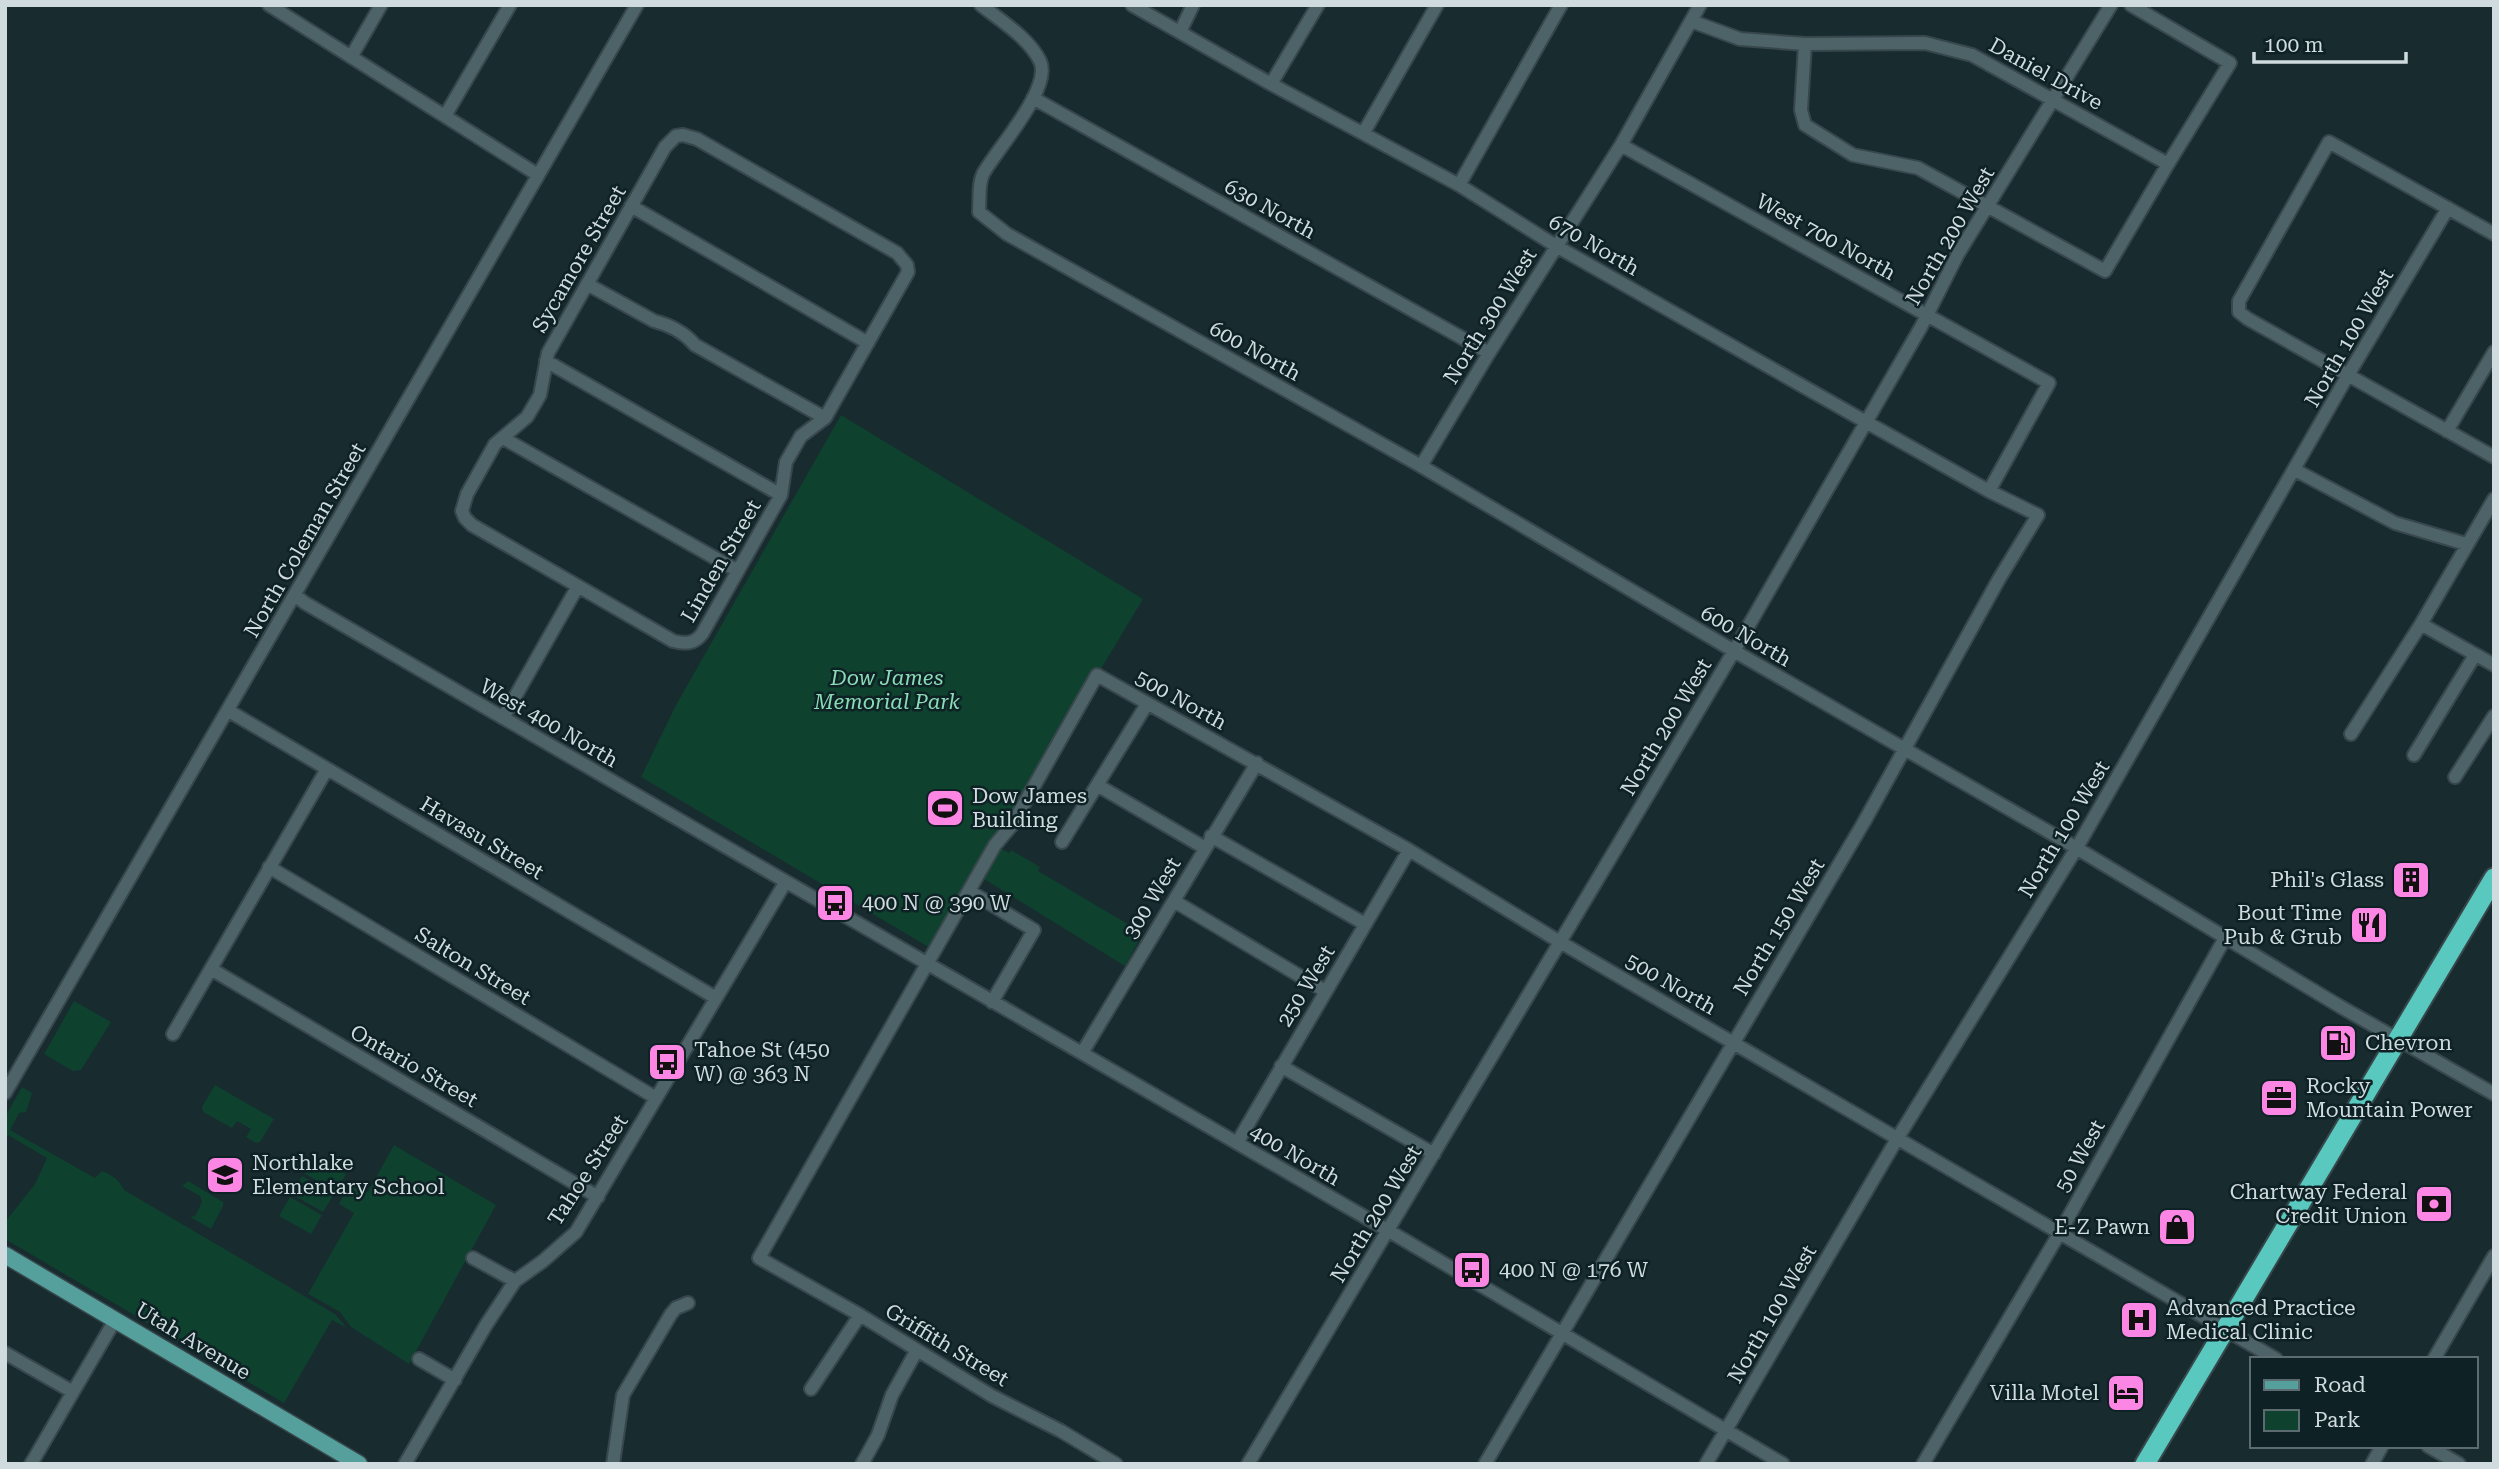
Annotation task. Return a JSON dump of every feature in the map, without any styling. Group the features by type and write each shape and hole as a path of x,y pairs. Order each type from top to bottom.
{"highway":[{"path":"2145,1464 2494,878"}],"main road":[{"name":"Utah Avenue","path":"5,1255 359,1464"}],"street":[{"path":"269,5 538,175"},
{"path":"351,57 381,5"},
{"path":"445,116 510,5"},
{"path":"981,5 1022,39 1039,59 1043,69 1033,98"},
{"name":"670 North","path":"1132,5 1271,85 1364,132 1459,185 1556,246 1989,491 2038,515"},
{"path":"1180,32 1193,5"},
{"path":"1271,85 1318,5"},
{"path":"1364,132 1437,5"},
{"path":"1459,185 1561,5"},
{"name":"North 300 West","path":"1421,466 1621,145 1700,5"},
{"name":"North 200 West","path":"1248,1464 1734,651 1927,316 1958,254 2111,5"},
{"path":"1805,44 1801,110 1805,125 1853,155 1918,168 2105,271 2230,63 2131,5"},
{"name":"North Coleman Street","path":"5,1093 229,711 635,6"},
{"name":"Daniel Drive","path":"1691,21 1740,39 1805,44 1925,43 1972,55 2168,164"},
{"name":"600 North","path":"1033,98 982,176 979,212 1007,234 1421,466 2494,1094"},
{"name":"630 North","path":"1033,98 1489,353"},
{"name":"Sycamore Street","path":"462,511 467,494 495,444 527,417 540,395 548,353 665,147 676,136 697,139 897,253 907,265"},
{"path":"2494,234 2329,142 2239,301 2239,312 2248,319 2494,457"},
{"name":"West 700 North","path":"1621,145 2049,383 1989,491"},
{"path":"631,206 868,343"},
{"name":"North 100 West","path":"1706,1464 1897,1139 2076,849 2348,375 2448,208"},
{"name":"Linden Street","path":"462,511 465,519 472,525 673,641 692,643 702,634 781,495 786,463 801,436 825,418 908,272 907,265"},
{"path":"587,284 654,321 688,336 695,345 825,418"},
{"path":"2447,431 2494,352"},
{"path":"546,361 781,495"},
{"path":"503,438 738,572"},
{"path":"2295,470 2395,523 2466,544"},
{"path":"2351,734 2421,624 2494,499"},
{"name":"North 150 West","path":"1485,1464 1858,831 2038,515"},
{"path":"503,718 578,586"},
{"name":"West 400 North","path":"295,595 785,883"},
{"path":"2421,624 2494,665"},
{"path":"2414,755 2475,655"},
{"name":"500 North","path":"969,891 1001,836 1012,825 1097,675 1409,850 1560,942 2273,1357"},
{"path":"1062,842 1147,704"},
{"name":"Havasu Street","path":"229,711 716,998"},
{"path":"2455,777 2494,716"},
{"name":"300 West","path":"1082,1053 1257,763"},
{"path":"173,1034 327,769"},
{"path":"1097,785 1365,924"},
{"name":"250 West","path":"1237,1143 1409,850"},
{"name":"Salton Street","path":"269,867 656,1098"},
{"name":"400 North","path":"785,883 1389,1231 1783,1464"},
{"name":"Tahoe Street","path":"405,1464 514,1281 543,1261 576,1232 785,883"},
{"path":"926,965 969,891 1034,930 992,1002"},
{"path":"1174,901 1325,991"},
{"name":"50 West","path":"1923,1464 2059,1234 2225,938"},
{"name":"Griffith Street","path":"926,965 759,1258 860,1315 992,1396 1061,1431 1116,1464"},
{"name":"Ontario Street","path":"211,969 598,1197"},
{"path":"1281,1066 1434,1154"},
{"path":"2435,1357 2494,1256"},
{"path":"472,1258 514,1281"},
{"path":"614,1464 623,1395 671,1314 688,1303"},
{"path":"811,1389 860,1315"},
{"path":"31,1464 115,1320"},
{"path":"862,1464 878,1435 892,1395 917,1350"},
{"path":"5,1353 73,1392"},
{"path":"419,1359 455,1380"},
{"path":"2372,1464 2381,1448"},
{"path":"2431,1448 2459,1464"}],"green space":[{"name":"Dow James Memorial Park","path":"841,415 1143,599 995,845 1009,853 1011,850 1040,867 1038,871 1143,933 1125,966 976,874 932,949 641,777 676,705"},
{"path":"74,1001 111,1022 81,1070 73,1071 44,1054"},
{"path":"215,1085 274,1119 260,1142 256,1143 246,1137 251,1129 237,1121 232,1128 203,1112 202,1107"},
{"path":"22,1087 32,1093 26,1112 19,1113 10,1130 95,1178 102,1171 109,1174 124,1190 335,1314 347,1328 332,1320 284,1403 5,1239 5,1222 35,1184 47,1158 8,1135 5,1139 5,1117"},
{"path":"394,1145 496,1205 409,1364 351,1327 340,1312 308,1294 354,1213 339,1204 351,1182 368,1192"},
{"path":"315,1155 346,1174 336,1192 304,1173"},
{"path":"302,1176 334,1194 323,1212 291,1194"},
{"path":"188,1181 223,1202 211,1229 190,1217 195,1216 202,1202 200,1196 182,1186"},
{"path":"290,1197 322,1215 311,1234 279,1216"}],"place":[{"name":"Dow James Building","path":"945,808"},
{"name":"Phil's Glass","path":"2411,880"},
{"name":"400 N @ 390 W","path":"835,903"},
{"name":"Bout Time Pub & Grub","path":"2369,925"},
{"name":"Chevron","path":"2338,1043"},
{"name":"Tahoe St (450 W) @ 363 N","path":"667,1062"},
{"name":"Rocky Mountain Power","path":"2279,1098"},
{"name":"Northlake Elementary School","path":"225,1175"},
{"name":"Chartway Federal Credit Union","path":"2434,1204"},
{"name":"E-Z Pawn","path":"2177,1227"},
{"name":"400 N @ 176 W","path":"1472,1270"},
{"name":"Advanced Practice Medical Clinic","path":"2139,1320"},
{"name":"Villa Motel","path":"2126,1393"}]}
